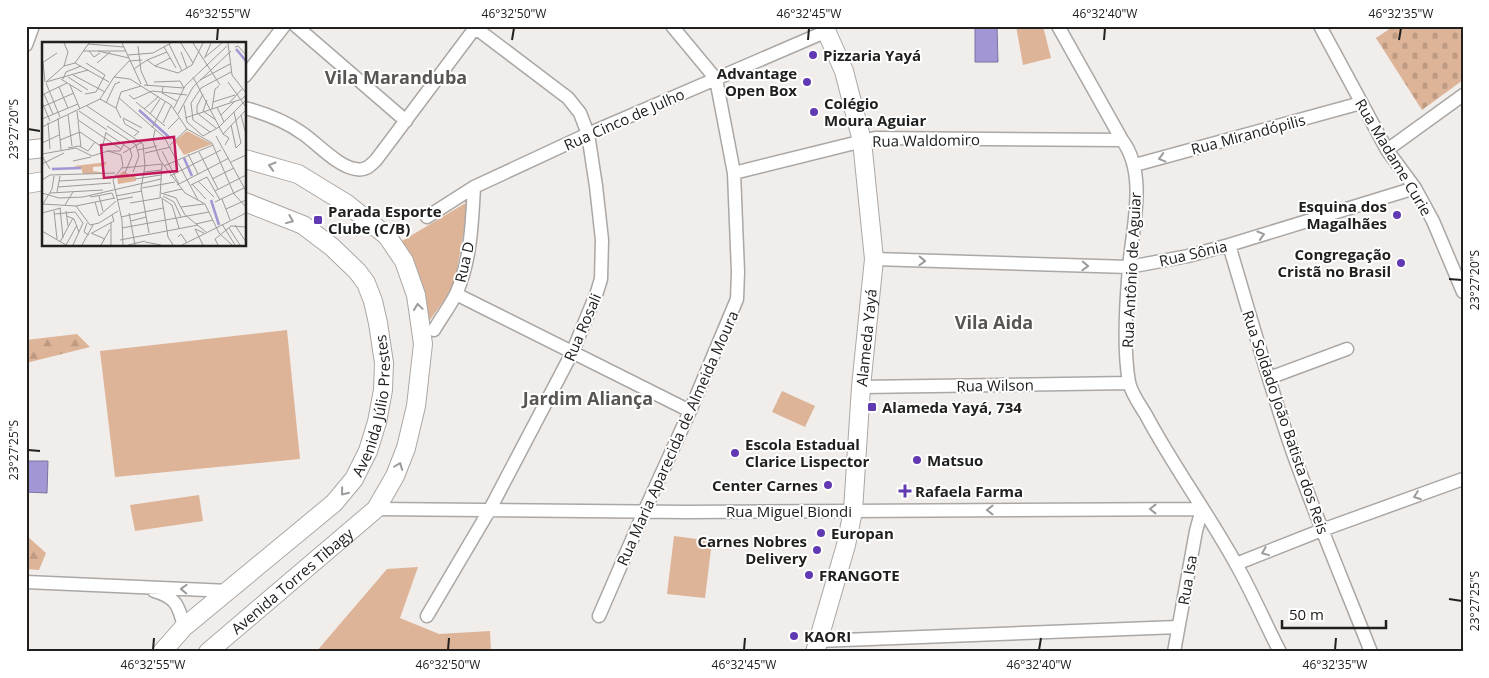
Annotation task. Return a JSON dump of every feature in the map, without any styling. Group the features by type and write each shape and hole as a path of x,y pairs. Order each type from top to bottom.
{"main road":[{"name":"Alameda Yayá","path":"817,647 846,545 853,511 861,387 874,259 862,141 844,71 826,29"},
{"path":"26,150 42,148"},
{"path":"246,159 298,174 347,204 388,236 404,261 416,295 423,344 416,406 406,448 395,476 376,509"},
{"path":"26,184 42,181"},
{"name":"Avenida Júlio Prestes","path":"162,652 184,627 334,503 354,478 368,451 377,422 383,390 384,363 378,323 373,300 366,283 346,260 304,225 246,202"},
{"name":"Avenida Torres Tibagy","path":"208,652 376,509"}],"street":[{"path":"26,45 32,26"},
{"path":"246,75 284,26"},
{"path":"296,26 406,121"},
{"path":"672,26 716,79"},
{"name":"Rua Antônio de Aguiar","path":"1058,26 1129,150 1135,165 1135,225 1129,268 1126,335 1129,383 1153,430 1236,564 1280,652"},
{"name":"Rua Madame Curie","path":"1320,26 1387,150 1415,188 1432,221 1463,292"},
{"path":"246,108 262,113 301,132 347,167 358,170 367,168 376,160 406,121 474,27"},
{"name":"Rua Rosali","path":"427,616 490,512 572,353 592,309 601,279 602,240 596,186 588,134 580,113 568,98 474,27"},
{"name":"Rua Cinco de Julho","path":"427,217 474,187 588,134 826,29"},
{"name":"Rua Maria Aparecida de Almeida Moura","path":"599,616 738,299 734,173 716,79"},
{"path":"1387,150 1463,95"},
{"name":"Rua Mirandópilis","path":"1135,165 1361,103"},
{"name":"Rua Waldomiro","path":"734,173 875,138 1122,140"},
{"name":"Rua D","path":"434,330 456,294 467,258 474,187"},
{"name":"Rua Sônia","path":"874,259 1129,268 1188,256 1229,245 1415,188"},
{"name":"Rua Soldado João Batista dos Reis","path":"1229,245 1294,453 1322,530 1371,652"},
{"path":"456,294 690,411"},
{"path":"1269,378 1347,349"},
{"name":"Rua Wilson","path":"861,387 1129,383"},
{"path":"1236,564 1322,530 1463,479"},
{"name":"Rua Miguel Biondi","path":"376,509 490,512 1202,509"},
{"name":"Rua Isa","path":"1174,652 1196,530 1202,509"},
{"path":"26,582 229,591"},
{"path":"140,587 168,595 179,609 184,627"},
{"path":"817,647 1178,627"}],"green space":[{"path":"1016,26 1043,26 1051,58 1023,65"},
{"path":"1394,26 1463,26 1463,80 1422,110 1376,38"},
{"path":"469,201 454,287 424,328 420,277 402,241"},
{"path":"287,330 300,459 115,477 100,351"},
{"path":"77,334 90,347 26,363 26,340"},
{"path":"782,391 815,406 805,427 772,412"},
{"path":"199,495 203,521 135,531 130,505"},
{"path":"26,535 46,553 39,570 26,569"},
{"path":"674,536 712,541 705,598 667,594"},
{"path":"418,567 400,618 439,634 490,631 491,652 316,652 387,569"}],"shaded area":[{"path":"975,26 997,26 998,62 975,62"},
{"path":"26,461 48,461 47,493 26,492"}],"place":[{"name":"Pizzaria Yayá","path":"813,55"},
{"name":"Advantage Open Box","path":"807,82"},
{"name":"Colégio Moura Aguiar","path":"814,112"},
{"name":"Esquina dos Magalhães","path":"1397,215"},
{"name":"Parada Esporte Clube (C/B)","path":"318,220"},
{"name":"Congregação Cristã no Brasil","path":"1401,263"},
{"name":"Alameda Yayá, 734","path":"872,407"},
{"name":"Escola Estadual Clarice Lispector","path":"735,453"},
{"name":"Matsuo","path":"917,460"},
{"name":"Center Carnes","path":"828,485"},
{"name":"Rafaela Farma","path":"905,491"},
{"name":"Europan","path":"821,533"},
{"name":"Carnes Nobres Delivery","path":"817,550"},
{"name":"FRANGOTE","path":"809,575"},
{"name":"KAORI","path":"794,636"}],"district":[{"name":"Vila Maranduba","path":"396,77"},
{"name":"Vila Aida","path":"994,322"},
{"name":"Jardim Aliança","path":"588,398"}]}
